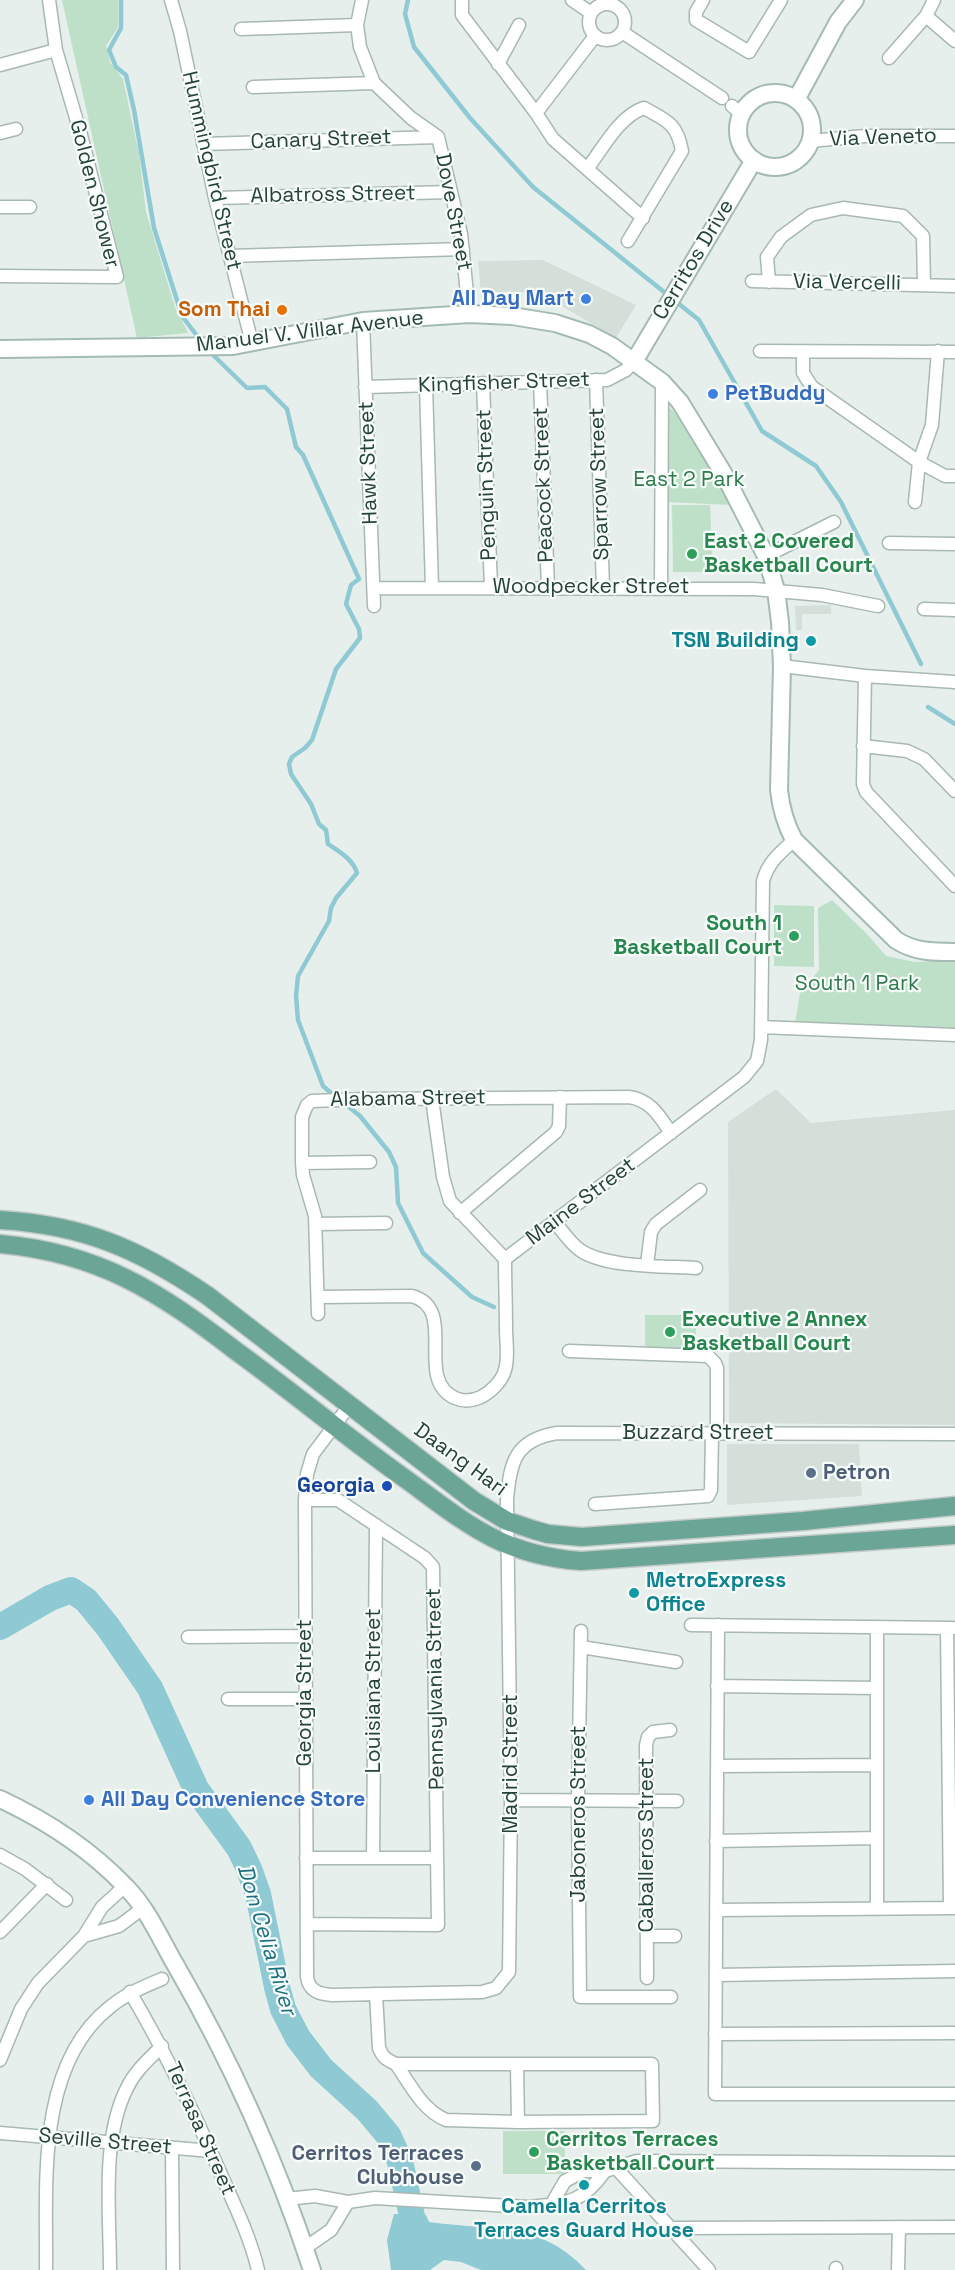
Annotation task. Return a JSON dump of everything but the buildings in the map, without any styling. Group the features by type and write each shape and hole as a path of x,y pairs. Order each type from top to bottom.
{"main road":[{"name":"Daang Hari","path":"0,1220 57,1227 108,1241 143,1256 173,1273 208,1296 474,1501 507,1521 548,1534 582,1537 803,1521 955,1506"},
{"path":"0,1244 38,1248 72,1257 142,1285 193,1318 334,1427 466,1524 508,1546 556,1559 581,1561 955,1535"},
{"path":"803,1521 805,1546"}],"street":[{"name":"Golden Shower","path":"0,276 117,277 81,135 56,50 49,0"},
{"name":"Hummingbird Street","path":"171,0 180,31 215,198 252,343"},
{"name":"Dove Street","path":"362,0 357,25 360,47 374,83 411,118 438,137 463,249 469,314"},
{"path":"462,0 462,15 553,139 643,218"},
{"path":"572,0 591,13"},
{"path":"703,0 696,12 696,20 749,52 781,0"},
{"path":"796,100 838,22 855,0"},
{"path":"889,58 926,16 934,0"},
{"path":"615,3 623,14 622,32 612,39 600,39 595,36 589,25 591,13 601,5 615,3"},
{"path":"926,16 955,41"},
{"path":"241,29 357,25"},
{"path":"498,64 519,25"},
{"path":"622,32 732,106 739,139 745,151 754,160 765,165 776,166 797,159 805,151 812,129 805,108 796,100 785,94 772,93 760,96 749,104 732,106"},
{"path":"536,113 595,36"},
{"path":"0,65 56,50"},
{"path":"253,87 374,83"},
{"path":"587,170 621,125 636,111 644,108 672,123 679,136 682,151 628,240"},
{"path":"0,133 16,129"},
{"name":"Via Veneto","path":"810,141 865,136 955,136"},
{"name":"Canary Street","path":"203,144 438,137"},
{"name":"Cerritos Drive","path":"635,360 754,160"},
{"name":"Albatross Street","path":"215,198 451,192"},
{"path":"0,207 30,207"},
{"name":"Via Vercelli","path":"769,282 767,256 781,237 811,215 843,208 903,216 923,236 924,285"},
{"path":"230,256 463,249"},
{"name":"Via Vercelli","path":"752,281 955,286"},
{"name":"Manuel V. Villar Avenue","path":"0,349 233,346 363,321 469,314 512,316 555,323 589,334 635,360 662,382 680,402 725,476 766,556 776,590 780,622 782,666 779,790 785,823 794,840 896,940 907,947 921,951 955,952"},
{"name":"Hawk Street","path":"363,321 374,606"},
{"path":"760,351 955,352"},
{"path":"803,351 803,373 812,387 919,462 945,476 955,476"},
{"path":"915,502 919,462 932,425 938,351"},
{"name":"Kingfisher Street","path":"365,387 607,380 618,375 635,360"},
{"name":"Sparrow Street","path":"596,380 603,588"},
{"name":"Peacock Street","path":"540,381 548,588"},
{"path":"661,587 662,382"},
{"name":"Penguin Street","path":"483,383 491,587"},
{"path":"426,385 432,588"},
{"path":"766,556 834,522"},
{"path":"889,543 955,544"},
{"name":"Woodpecker Street","path":"374,588 661,587 776,590 822,595 878,606"},
{"path":"924,609 955,610"},
{"path":"782,666 865,676 955,682"},
{"path":"865,676 863,784 866,792 955,886"},
{"path":"863,746 907,751 924,759 955,791"},
{"name":"Maine Street","path":"319,1297 412,1296 420,1298 434,1316 435,1365 437,1378 443,1389 453,1397 464,1401 486,1395 497,1385 504,1373 507,1352 505,1259 671,1133 751,1070 758,1061 761,1027 763,881 767,867 794,840"},
{"path":"761,1027 955,1035"},
{"path":"460,1213 556,1132 559,1126 560,1097"},
{"name":"Alabama Street","path":"318,1314 316,1224 302,1163 303,1111 307,1105 318,1100 637,1098 652,1107 671,1133"},
{"path":"432,1099 446,1190 450,1201 505,1259"},
{"path":"302,1163 370,1162"},
{"path":"647,1265 651,1232 656,1224 700,1190"},
{"path":"555,1222 572,1244 593,1257 647,1265 696,1268"},
{"path":"316,1224 386,1223"},
{"path":"569,1351 708,1356 715,1362 717,1368 711,1490 708,1496 595,1504"},
{"name":"Georgia Street","path":"349,1406 313,1454 309,1465 305,1500 307,1977 308,1984 314,1991 332,1995 376,1994"},
{"name":"Buzzard Street","path":"508,1546 508,1490 511,1465 515,1455 535,1439 557,1433 955,1434"},
{"name":"Pennsylvania Street","path":"305,1500 338,1500 425,1558 433,1567 438,1925 306,1924"},
{"name":"Louisiana Street","path":"373,1858 376,1525"},
{"name":"Madrid Street","path":"376,1994 482,1992 496,1988 509,1972 511,1800 508,1546"},
{"path":"691,1625 951,1628 952,1908 716,1910"},
{"path":"718,1625 715,2094 955,2094"},
{"path":"877,1627 877,1908"},
{"name":"Jaboneros Street","path":"581,1631 578,1800 580,1997 671,1996"},
{"path":"188,1637 304,1636"},
{"path":"581,1647 676,1662"},
{"path":"717,1686 877,1688"},
{"path":"228,1700 305,1699"},
{"name":"Caballeros Street","path":"647,1978 648,1737 652,1732 670,1730"},
{"path":"717,1766 877,1765"},
{"path":"0,1799 57,1829 84,1849 126,1886 142,1908 224,2054 245,2098 312,2270"},
{"path":"511,1800 677,1801"},
{"path":"716,1841 877,1838"},
{"path":"0,1855 25,1869 66,1900"},
{"path":"306,1858 437,1858"},
{"path":"0,1932 47,1884"},
{"path":"0,2060 21,2009 38,1983 84,1936 102,1906 126,1886"},
{"path":"84,1936 119,1926 142,1908"},
{"path":"647,1936 675,1936"},
{"path":"716,1975 955,1971"},
{"path":"46,2270 48,2138 57,2096 70,2056 87,2031 108,2008 130,1992 162,1979"},
{"name":"Terrasa Street","path":"130,1992 162,2046 211,2151 252,2245 258,2270"},
{"path":"376,1994 379,2048 387,2060 396,2064 652,2064 653,2121 458,2121 437,2116 418,2097 396,2064"},
{"path":"716,2034 955,2033"},
{"path":"110,2270 110,2142 117,2112 127,2087 141,2066 162,2046"},
{"path":"517,2064 518,2122"},
{"name":"Seville Street","path":"0,2133 211,2151"},
{"path":"172,2148 173,2270"},
{"path":"552,2205 565,2181 584,2171 610,2169 637,2161 955,2163"},
{"path":"286,2199 315,2196 348,2202 375,2198 528,2207 552,2205 579,2198 592,2189 610,2169"},
{"path":"610,2169 672,2228 709,2270"},
{"path":"305,2248 331,2230 348,2202"},
{"path":"672,2228 955,2227"},
{"path":"898,2270 899,2228"}],"shaded area":[{"name":"All Day Mart","path":"543,260 636,305 616,338 538,292 481,292 478,261"},
{"path":"831,605 831,614 802,614 802,630 796,630 795,606"},
{"path":"776,1089 811,1123 955,1110 955,1425 729,1423 728,1122"},
{"path":"727,1444 859,1444 862,1496 727,1505"}],"green space":[{"path":"62,0 118,0 118,27 106,46 110,62 123,79 139,154 146,212 175,307 188,333 137,338"},
{"name":"East 2 Park","path":"665,403 674,412 732,505 666,502"},
{"name":"East 2 Covered Basketball Court","path":"672,505 710,505 713,572 673,572"},
{"name":"South 1 Park","path":"832,900 886,956 915,962 955,960 955,1029 795,1023 800,993 819,970 818,908"},
{"name":"South 1 Basketball Court","path":"774,905 814,906 814,967 774,966"},
{"name":"Executive 2 Annex Basketball Court","path":"645,1315 697,1315 695,1351 645,1349"},
{"name":"Cerritos Terraces Basketball Court","path":"503,2131 565,2131 565,2174 503,2174"}],"water":[{"path":"394,2214 426,2215 429,2222 493,2228 532,2235 569,2254 586,2270 481,2270 461,2262 444,2260 430,2270 391,2270 387,2240"}],"waterway":[{"path":"121,0 121,28 109,50 116,67 126,75 154,228 182,316 201,341"},
{"path":"408,0 405,14 414,47 470,118 533,187 699,320 762,431 816,466 841,502 921,664"},
{"path":"210,352 247,388 265,387 287,409 296,447 303,455 359,579 351,585 346,604 359,629 360,638 336,669 312,740 292,757 289,764 291,774 311,804 319,824 326,830 328,844 349,860 357,873 336,898 331,908 329,921 298,976 296,996 298,1020 323,1086 337,1098"},
{"path":"928,707 955,724"},
{"path":"344,1103 360,1116 389,1152 396,1167 398,1203 423,1253 472,1297 494,1307"},
{"name":"Don Celia River","path":"0,1627 50,1598 71,1590 86,1600 108,1627 150,1688 196,1789 239,1848 249,1869 258,1894 283,2009 298,2038 321,2068 367,2110 388,2135 400,2161 418,2244 411,2270"}],"place":[{"name":"All Day Mart","path":"586,299"},
{"name":"Som Thai","path":"282,310"},
{"name":"PetBuddy","path":"713,394"},
{"name":"East 2 Covered Basketball Court","path":"692,554"},
{"name":"TSN Building","path":"811,641"},
{"name":"South 1 Basketball Court","path":"794,936"},
{"name":"Executive 2 Annex Basketball Court","path":"670,1332"},
{"name":"Petron","path":"811,1473"},
{"name":"Georgia","path":"387,1486"},
{"name":"MetroExpress Office","path":"634,1593"},
{"name":"All Day Convenience Store","path":"89,1800"},
{"name":"Cerritos Terraces Basketball Court","path":"534,2152"},
{"name":"Cerritos Terraces Clubhouse","path":"476,2166"},
{"name":"Camella Cerritos Terraces Guard House","path":"584,2185"}]}
